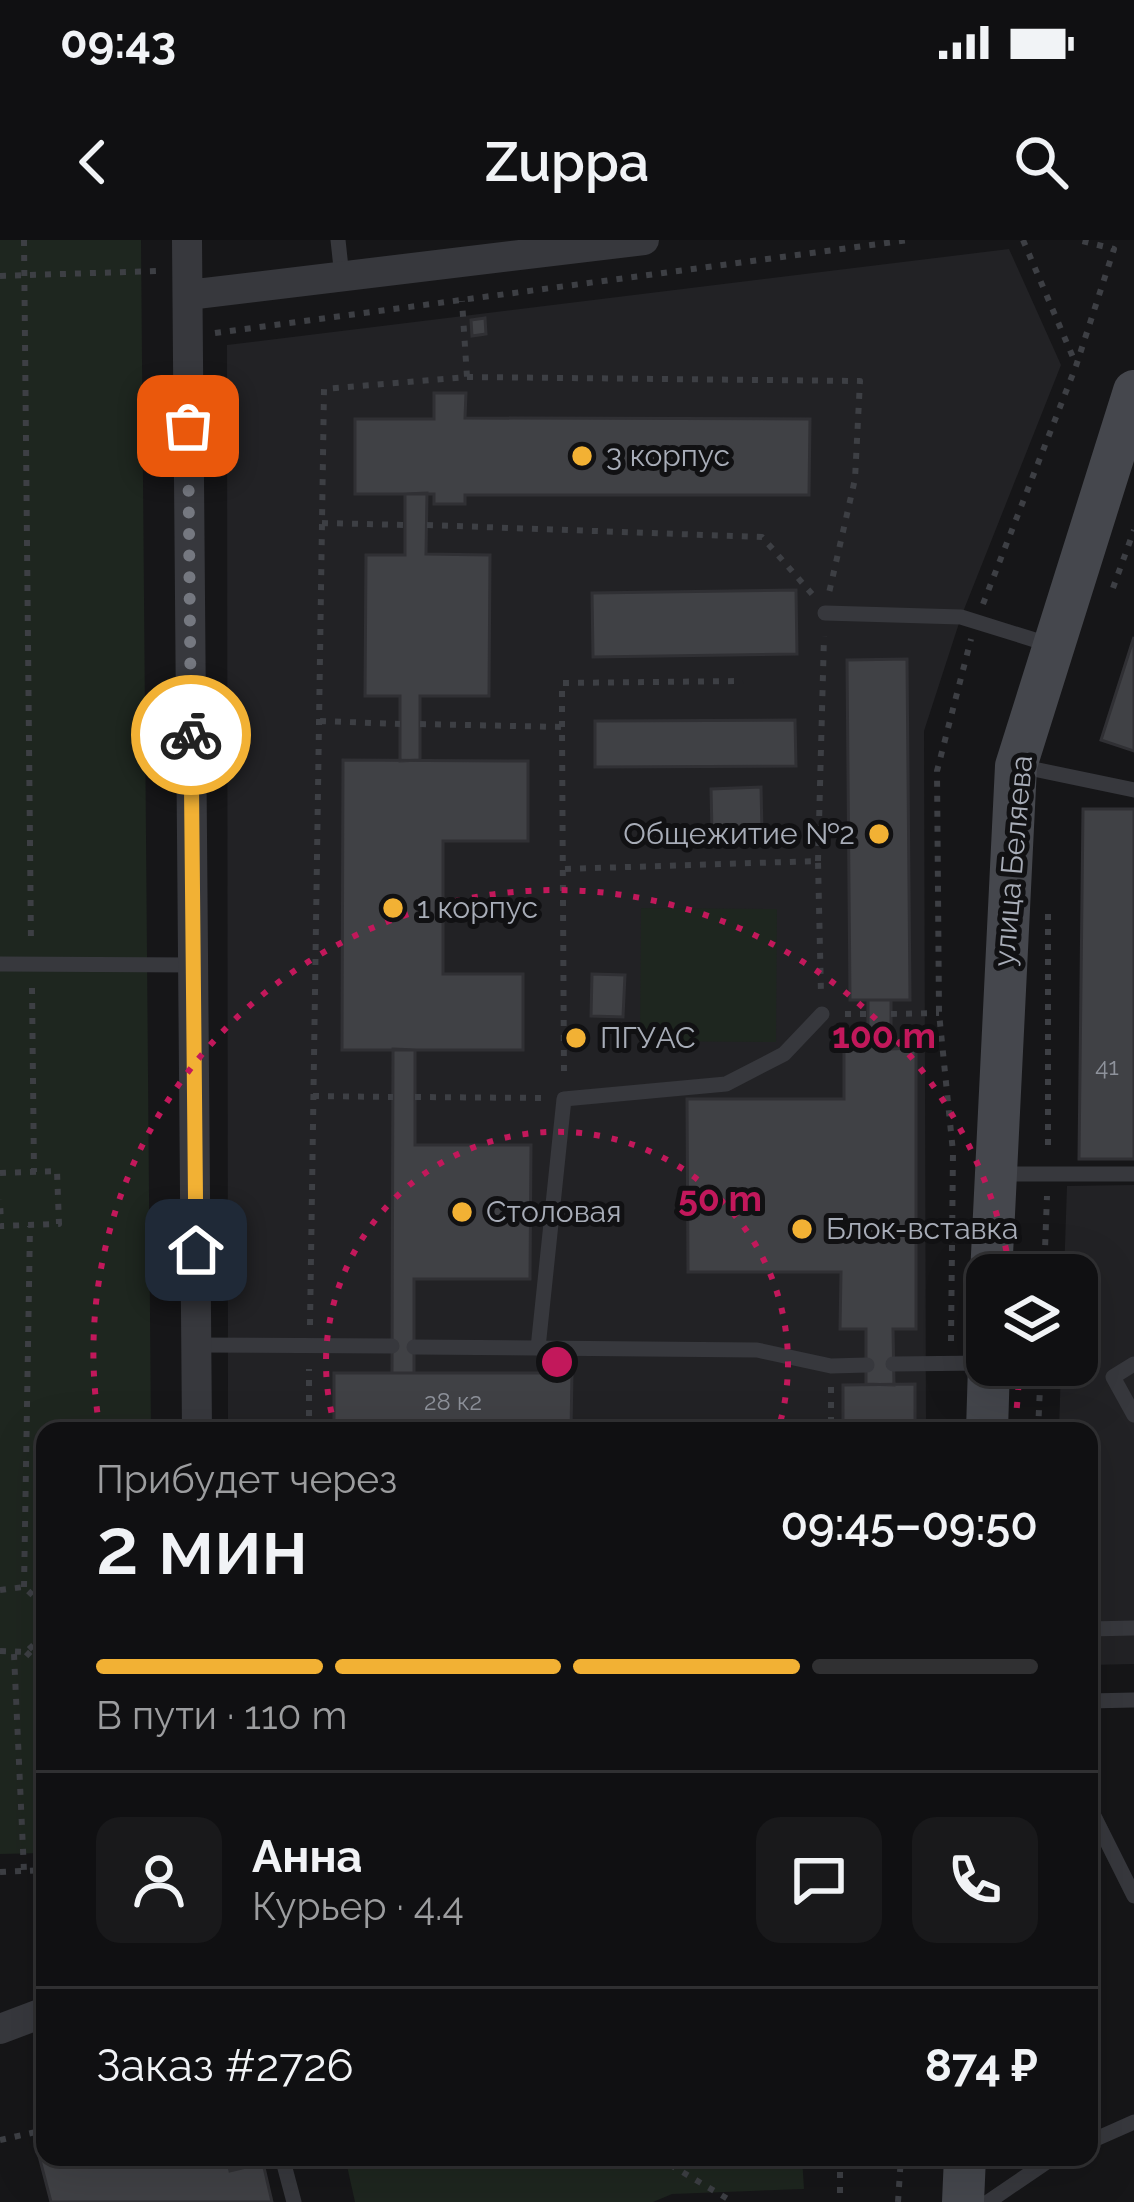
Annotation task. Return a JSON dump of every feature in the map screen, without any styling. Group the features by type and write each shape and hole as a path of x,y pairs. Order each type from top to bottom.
{"main road":[{"name":"улица Беляева","path":"992,1254 1016,766 1134,391"},
{"path":"987,1422 988,1386"},
{"path":"963,2202 965,2166"}],"street":[{"path":"187,240 197,1422"},
{"path":"188,295 644,240"},
{"path":"0,2029 36,2015"}],"lane":[{"path":"338,240 342,277"},
{"path":"825,613 961,617 1054,646"},
{"path":"1016,766 1134,790"},
{"path":"0,964 193,965"},
{"path":"538,1348 564,1099 726,1084 784,1054 822,1014"},
{"path":"994,1174 1134,1174"},
{"path":"196,1345 392,1346"},
{"path":"414,1347 757,1350 831,1366 866,1365"},
{"path":"893,1364 966,1364"},
{"path":"1134,1364 1113,1377 1134,1414"},
{"path":"1098,1629 1134,1628"},
{"path":"1098,1701 1134,1700"},
{"path":"1098,1824 1134,1896"},
{"path":"1098,2138 1134,2122"},
{"path":"284,2166 294,2202"},
{"path":"988,2202 1041,2166"}],"path":[{"path":"23,240 34,1172"},
{"path":"215,333 909,240"},
{"path":"1023,240 1076,366"},
{"path":"1078,240 1114,249"},
{"path":"0,276 156,271"},
{"path":"462,301 467,377"},
{"path":"309,1422 323,389 467,377 860,381 855,479 825,613 818,861 822,1014"},
{"path":"322,523 405,525"},
{"path":"427,525 762,538 799,575 825,613"},
{"path":"1111,596 1134,530"},
{"path":"415,1097 564,1099 562,683 742,681"},
{"path":"319,721 400,724"},
{"path":"420,724 562,727"},
{"path":"566,869 818,861"},
{"path":"1045,1254 1048,904"},
{"path":"891,1014 939,1013"},
{"path":"314,1096 393,1097"},
{"path":"0,1173 57,1171 59,1224 1,1226 0,1199"},
{"path":"30,1226 24,1587 36,1598"},
{"path":"831,1366 831,1422"},
{"path":"1038,1422 1040,1386"},
{"path":"0,1590 24,1587"},
{"path":"0,1651 26,1652 36,1643"},
{"path":"26,1652 36,1661"},
{"path":"14,1654 25,1871"},
{"path":"0,1872 36,1870"},
{"path":"0,2140 36,2132"},
{"path":"672,2166 733,2202"},
{"path":"840,2166 840,2202"},
{"path":"898,2202 900,2166"}],"shaded area":[{"path":"0,240 141,240 151,1422 36,1422 36,1853 0,1854"},
{"name":"ПГУАС","path":"1009,249 1061,365 961,617 924,731 926,1422 228,1422 227,345"},
{"path":"641,908 777,909 776,1042 640,1041"},
{"path":"1134,1185 1134,1664 1098,1665 1098,1422 1059,1422 1060,1386 1098,1386 1098,1254 1065,1254 1067,1186"},
{"path":"347,2166 803,2166 804,2189 672,2194 653,2202 355,2202"}],"building":[{"path":"485,318 486,334 472,336 471,320"},
{"name":"3 корпус","path":"434,393 466,393 465,418 810,419 809,495 465,495 465,504 434,504 434,494 355,494 355,419 434,419"},
{"path":"427,493 426,554 490,555 489,696 420,696 420,760 400,761 400,696 365,696 366,555 405,555 405,494"},
{"path":"796,590 797,654 593,657 592,593"},
{"path":"1134,637 1134,751 1101,740"},
{"name":"Общежитие №2","path":"907,659 910,1000 850,1000 847,660"},
{"path":"795,720 796,766 595,767 595,721"},
{"name":"1 корпус","path":"343,760 528,761 528,841 443,841 443,974 523,974 523,1050 342,1050"},
{"path":"761,787 762,832 712,833 711,789"},
{"path":"1083,809 1134,809 1134,1159 1079,1159"},
{"path":"592,974 625,975 623,1017 591,1016"},
{"name":"Блок-вставка","path":"868,1000 891,1000 891,1049 916,1048 916,1329 893,1329 894,1385 866,1384 866,1329 840,1329 841,1272 688,1272 687,1099 844,1099 844,1049 868,1048"},
{"name":"Столовая","path":"393,1049 415,1050 415,1145 531,1145 530,1279 414,1279 414,1373 392,1373"},
{"path":"334,1373 572,1373 571,1422 334,1422"},
{"path":"915,1384 915,1422 843,1422 843,1385"},
{"path":"42,2166 229,2166 230,2171 264,2166 272,2202 51,2202"}],"way so far":[{"path":"188,426 191,735"}],"place":[{"name":"3 корпус","path":"582,456"},
{"name":"Общежитие №2","path":"879,834"},
{"name":"1 корпус","path":"393,908"},
{"name":"ПГУАС","path":"576,1038"},
{"name":"Столовая","path":"462,1212"},
{"name":"Блок-вставка","path":"802,1229"}],"route":[{"path":"191,735 196,1250"}]}
